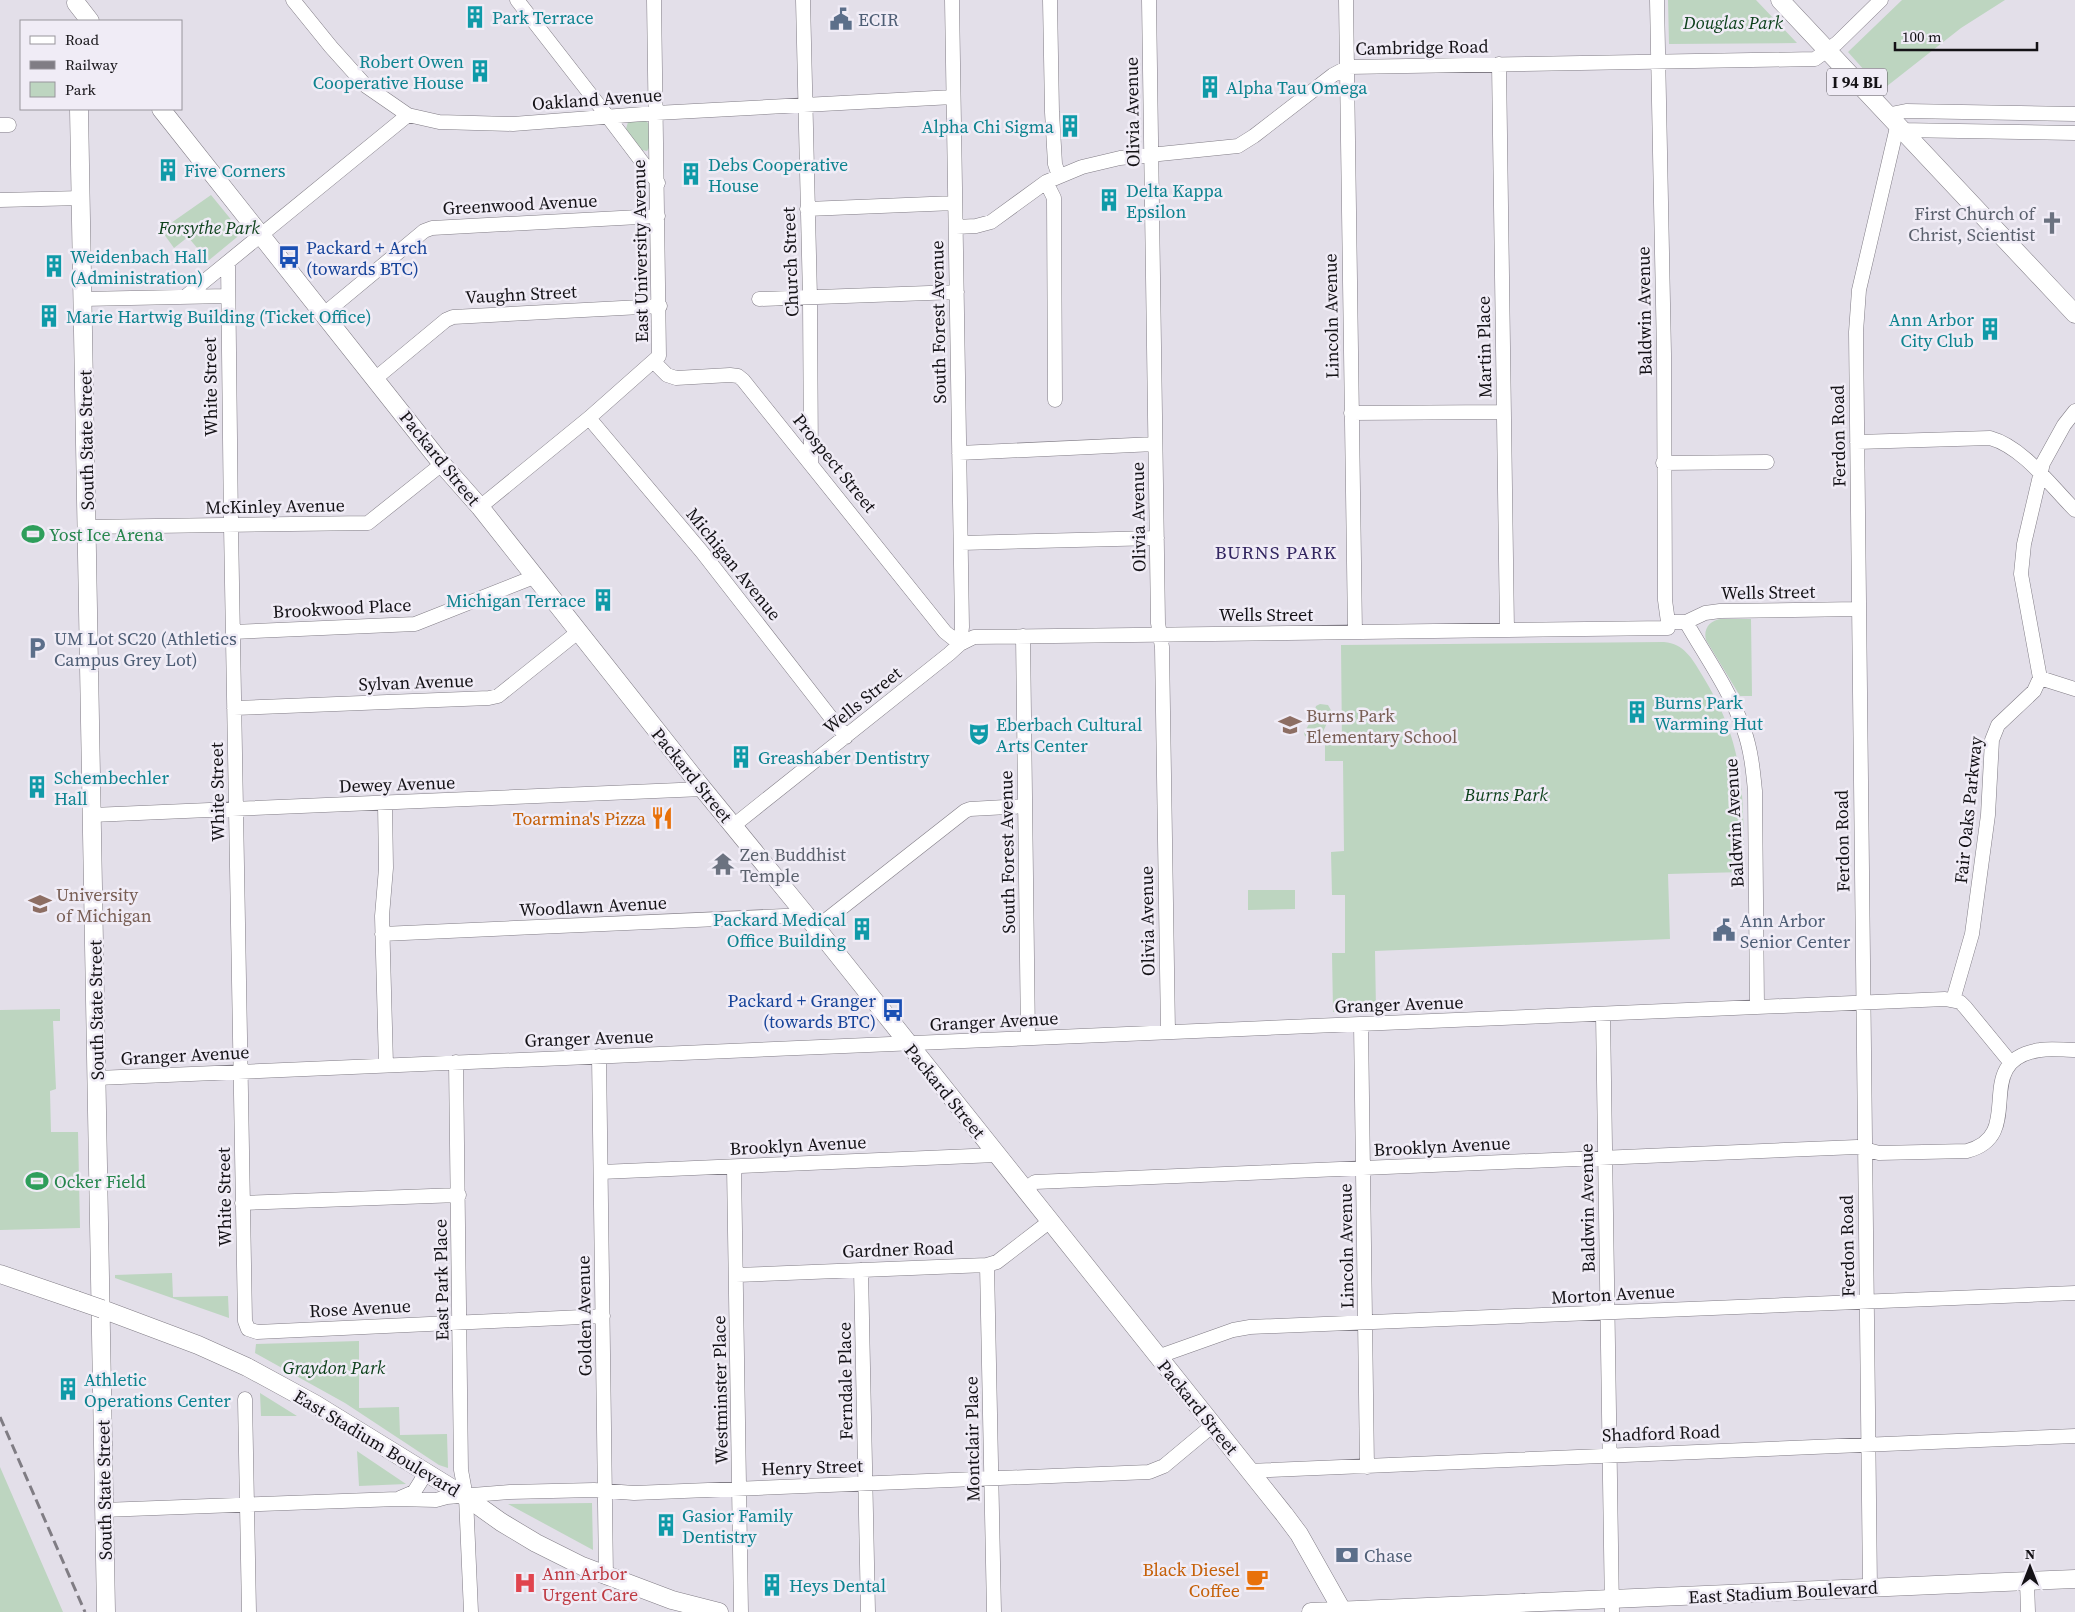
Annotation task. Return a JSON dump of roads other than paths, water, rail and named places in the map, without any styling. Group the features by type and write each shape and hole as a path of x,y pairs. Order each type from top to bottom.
{"main road":[{"name":"I 94 BL","path":"1780,0 1894,124 2075,314"},
{"path":"77,20 78,1"},
{"path":"78,1 89,20"},
{"name":"South State Street","path":"79,110 106,1612"},
{"name":"Packard Street","path":"162,110 376,378 442,464 480,507 703,789 1249,1471 1298,1534 1343,1611"},
{"name":"East Stadium Boulevard","path":"0,1274 126,1317 247,1366 316,1404 536,1543 671,1606 719,1612"},
{"name":"East Stadium Boulevard","path":"1311,1612 1612,1606 1870,1588 2075,1579"}],"street":[{"name":"Oakland Avenue","path":"293,0 330,47 366,86 408,115 439,122 513,124 656,113 953,97"},
{"path":"516,0 658,183"},
{"name":"East University Avenue","path":"480,507 589,418 654,362 660,352 654,0"},
{"name":"Church Street","path":"803,0 810,298 811,463"},
{"name":"South Forest Avenue","path":"952,0 962,627 960,644"},
{"path":"1050,0 1053,129 1055,164 1059,176"},
{"name":"Olivia Avenue","path":"1149,0 1158,623 1162,647 1168,1032"},
{"name":"Lincoln Avenue","path":"1346,0 1355,632"},
{"name":"Baldwin Avenue","path":"1657,0 1664,354 1665,600 1668,622"},
{"name":"Cambridge Road","path":"956,227 976,226 991,222 1046,182 1104,160 1238,146 1254,136 1333,74 1348,67 1658,60 1815,59 1828,50 1881,0"},
{"name":"Martin Place","path":"1499,64 1507,630"},
{"path":"1894,124 1906,112 2075,114"},
{"path":"1992,113 1992,130"},
{"path":"185,297 408,115"},
{"path":"1894,124 2075,133"},
{"name":"Ferdon Road","path":"1870,1588 1855,359 1858,298 1894,124"},
{"path":"1046,182 1054,198 1055,400"},
{"path":"0,200 82,198"},
{"path":"807,209 955,203"},
{"name":"Greenwood Avenue","path":"324,314 424,231 432,228 658,216"},
{"name":"White Street","path":"228,263 230,526 245,1321"},
{"path":"759,299 956,292"},
{"path":"83,299 227,296"},
{"name":"Vaughn Street","path":"376,378 453,316 660,306"},
{"name":"Prospect Street","path":"654,362 667,375 676,378 738,376 749,386 945,632 960,644"},
{"path":"2075,411 2043,464 2024,544 2022,574 2040,678 2075,689"},
{"path":"1351,412 1504,412"},
{"name":"Michigan Avenue","path":"589,418 702,552 846,738"},
{"path":"1856,442 1990,438 2014,449 2075,510"},
{"path":"959,453 1155,444"},
{"path":"1663,463 1768,462"},
{"name":"McKinley Avenue","path":"87,527 368,523 442,464"},
{"path":"960,543 1157,538"},
{"name":"Brookwood Place","path":"233,632 415,624 534,577"},
{"name":"Wells Street","path":"733,826 846,738 960,644 974,637 1160,633 1668,628 1668,622 1686,622 1705,613 1720,611 1858,609"},
{"name":"Baldwin Avenue","path":"1686,622 1734,705 1744,729 1752,759 1757,1008"},
{"name":"Sylvan Avenue","path":"234,708 489,698 498,696 578,632"},
{"name":"South Forest Avenue","path":"1022,636 1028,1038"},
{"name":"Fair Oaks Parkway","path":"1953,1000 1972,934 1988,815 1992,740 1998,725 2034,691 2040,678"},
{"name":"Dewey Avenue","path":"92,815 703,789"},
{"path":"385,804 386,868 382,934 386,1065"},
{"path":"811,922 964,811 970,809 1025,806"},
{"name":"Woodlawn Avenue","path":"382,934 811,922"},
{"path":"1953,1000 1960,1002 1966,1007 2011,1063 2019,1057 2040,1050 2075,1050"},
{"name":"Granger Avenue","path":"97,1078 1953,1000"},
{"name":"Baldwin Avenue","path":"1603,1014 1612,1606"},
{"name":"Lincoln Avenue","path":"1361,1024 1367,1467"},
{"name":"Golden Avenue","path":"599,1056 606,1576"},
{"name":"East Park Place","path":"456,1062 460,1470 466,1497 471,1612"},
{"name":"Brooklyn Avenue","path":"1024,1190 1034,1182 1606,1157 1857,1147 1880,1153 1968,1151 1980,1148 1990,1139 1997,1128 2001,1085 2005,1072 2011,1063"},
{"name":"Brooklyn Avenue","path":"601,1172 996,1155"},
{"name":"Westminster Place","path":"734,1167 741,1612"},
{"path":"242,1203 458,1195"},
{"name":"Gardner Road","path":"736,1275 987,1264 997,1262 1049,1222"},
{"name":"Montclair Place","path":"987,1264 994,1612"},
{"name":"Ferndale Place","path":"861,1270 868,1612"},
{"name":"Morton Avenue","path":"1157,1357 1233,1330 1250,1327 2075,1292"},
{"name":"Rose Avenue","path":"245,1321 248,1329 257,1332 603,1316"},
{"path":"245,1399 249,1612"},
{"name":"Henry Street","path":"103,1510 397,1499 436,1500 447,1497 466,1497 510,1492 594,1490 634,1493 1157,1470 1212,1426"},
{"name":"Shadford Road","path":"1249,1471 1367,1467 1611,1454 2075,1436"},
{"name":"Henry Street","path":"397,1499 414,1492 426,1473"},
{"path":"2027,1581 2028,1612"}],"railway":[{"path":"0,1417 85,1612"}],"place":[{"name":"Park Terrace","path":"475,17"},
{"name":"ECIR","path":"841,19"},
{"name":"Robert Owen Cooperative House","path":"480,71"},
{"name":"Alpha Tau Omega","path":"1210,87"},
{"name":"Alpha Chi Sigma","path":"1070,126"},
{"name":"Five Corners","path":"168,170"},
{"name":"Debs Cooperative House","path":"691,174"},
{"name":"Delta Kappa Epsilon","path":"1109,200"},
{"name":"First Church of Christ, Scientist","path":"2052,223"},
{"name":"Packard + Arch (towards BTC)","path":"289,257"},
{"name":"Weidenbach Hall (Administration)","path":"54,266"},
{"name":"Marie Hartwig Building (Ticket Office)","path":"49,316"},
{"name":"Ann Arbor City Club","path":"1990,329"},
{"name":"Yost Ice Arena","path":"33,534"},
{"name":"Michigan Terrace","path":"603,600"},
{"name":"UM Lot SC20 (Athletics Campus Grey Lot)","path":"37,648"},
{"name":"Burns Park Warming Hut","path":"1637,712"},
{"name":"Burns Park Elementary School","path":"1290,725"},
{"name":"Eberbach Cultural Arts Center","path":"979,734"},
{"name":"Greashaber Dentistry","path":"741,757"},
{"name":"Schembechler Hall","path":"37,787"},
{"name":"Toarmina's Pizza","path":"662,818"},
{"name":"Zen Buddhist Temple","path":"723,864"},
{"name":"University of Michigan","path":"40,904"},
{"name":"Packard Medical Office Building","path":"862,929"},
{"name":"Ann Arbor Senior Center","path":"1724,930"},
{"name":"Packard + Granger (towards BTC)","path":"893,1010"},
{"name":"Ocker Field","path":"37,1181"},
{"name":"Athletic Operations Center","path":"68,1389"},
{"name":"Gasior Family Dentistry","path":"666,1525"},
{"name":"Chase","path":"1347,1555"},
{"name":"Black Diesel Coffee","path":"1257,1579"},
{"name":"Ann Arbor Urgent Care","path":"525,1583"},
{"name":"Heys Dental","path":"772,1585"}],"district":[{"name":"BURNS PARK","path":"1276,552"}],"park label":[{"name":"Douglas Park","path":"1733,22"},
{"name":"Forsythe Park","path":"209,227"},
{"name":"Burns Park","path":"1506,794"},
{"name":"Graydon Park","path":"334,1367"}]}
